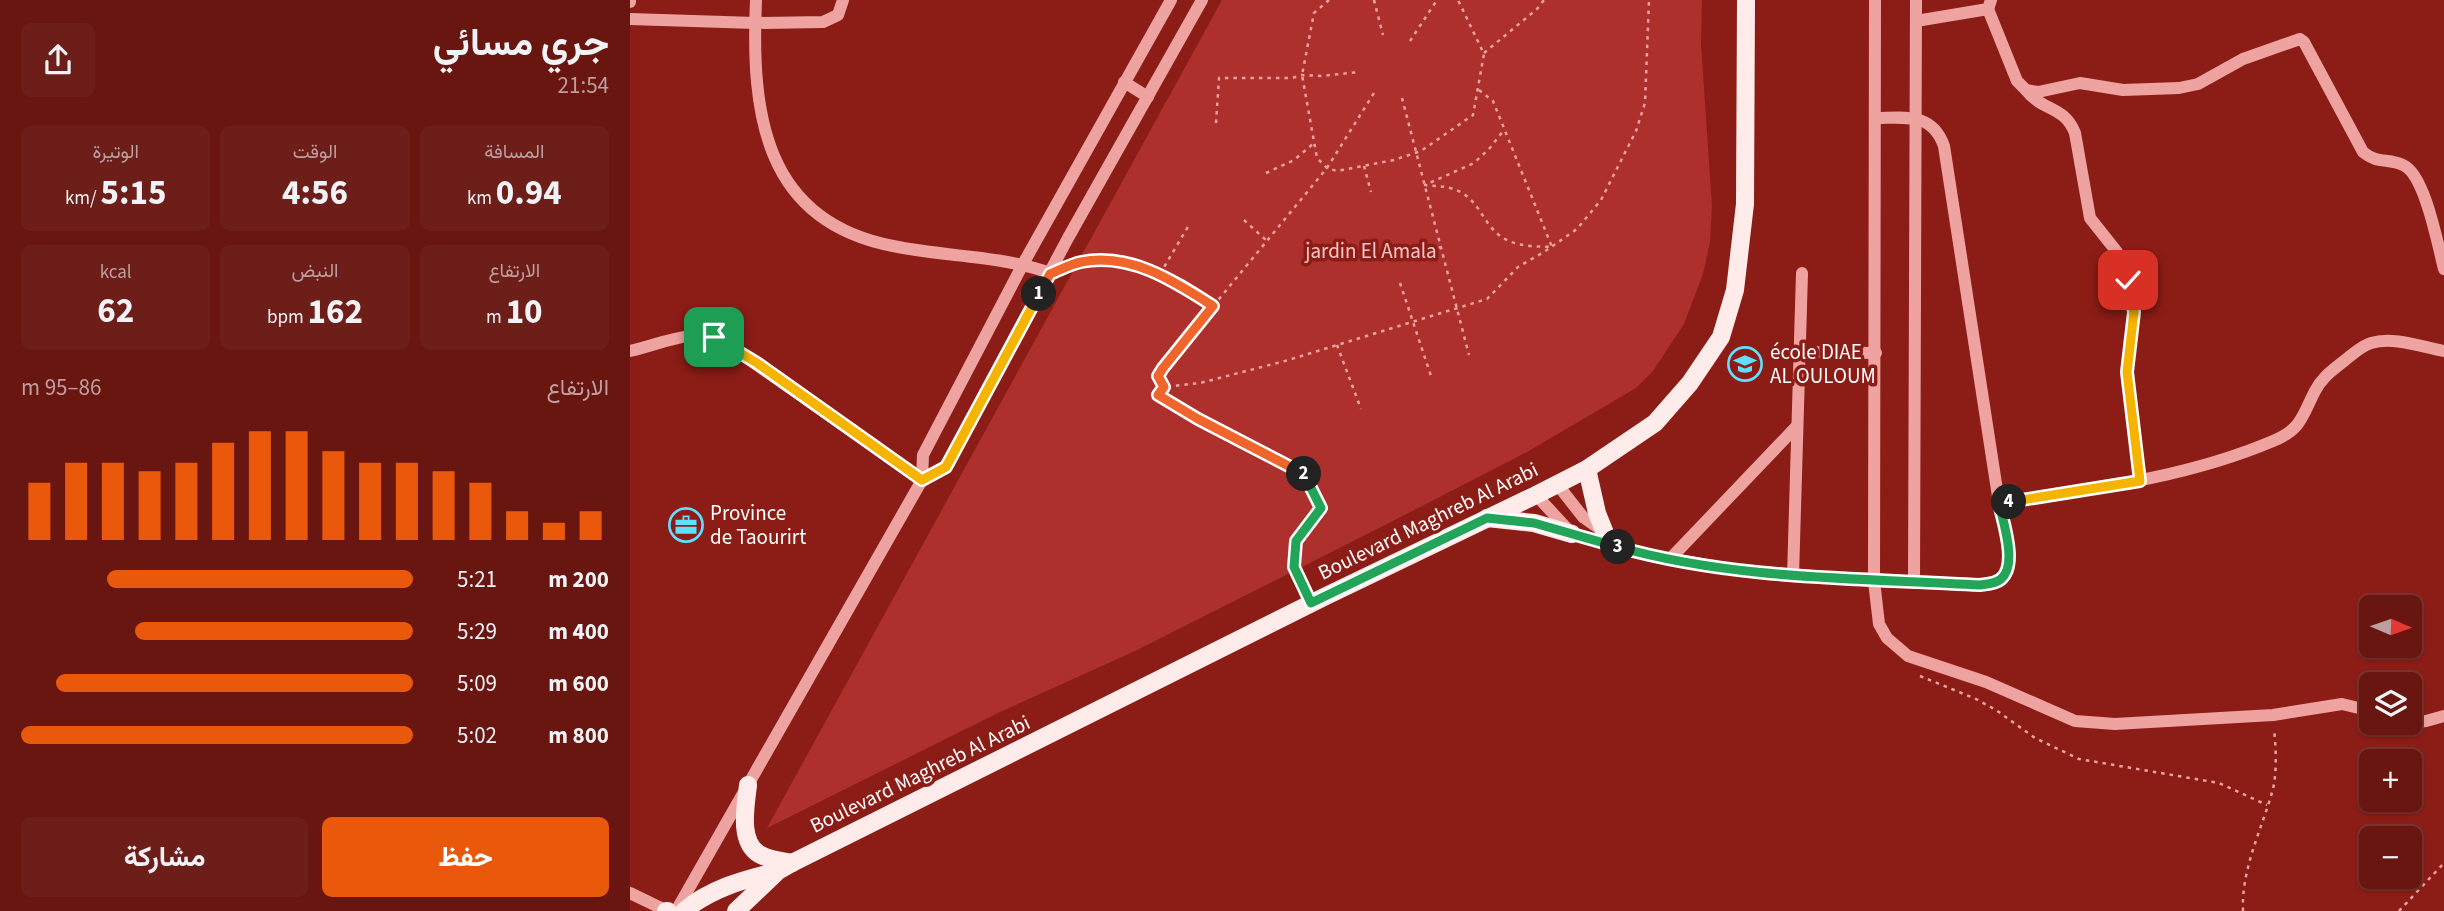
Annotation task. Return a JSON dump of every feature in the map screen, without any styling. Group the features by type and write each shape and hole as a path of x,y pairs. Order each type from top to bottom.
{"main road":[{"name":"Boulevard Maghreb Al Arabi","path":"684,911 696,901 723,888 785,867 1311,603 1536,495 1587,468 1655,423 1690,383 1721,337 1735,290 1745,204 1746,0"},
{"path":"1587,468 1597,513 1605,533"},
{"path":"1487,518 1534,523 1572,534"},
{"path":"748,785 746,828 750,844 762,855 785,867"},
{"name":"Boulevard Maghreb Al Arabi","path":"736,911 785,867"}],"street":[{"path":"756,0 757,97 768,139 789,185 819,216 841,231 883,244 1023,264 1050,274"},
{"path":"630,19 755,23 828,21 841,11 843,0"},
{"path":"676,911 922,480 923,455 1023,264 1171,0"},
{"path":"922,480 946,467 1202,0"},
{"path":"1875,0 1874,581 1879,624 1887,638 1908,656 1986,682 2075,721 2115,724 2273,715 2342,704 2359,708"},
{"path":"1914,582 1916,0"},
{"path":"1916,21 1990,5 2017,81 2039,103 2061,112 2070,120 2075,133 2090,218 2117,252 2128,280 2134,312 2127,372 2140,481"},
{"path":"2026,90 2049,90 2080,83 2123,90 2179,88 2197,84 2272,47 2300,39 2363,152 2371,159 2405,165 2415,174 2444,269"},
{"path":"1124,82 1148,97"},
{"path":"1536,495 1572,534 1670,559 1736,570 1874,581 1980,585 2003,578 2010,565 2009,553 1940,134 1932,126 1916,118 1876,118"},
{"path":"1793,576 1802,273"},
{"path":"630,351 682,336 699,335 724,342 922,480"},
{"path":"1999,503 2140,481 2228,458 2291,432 2301,423 2320,382 2372,342 2399,342 2444,351"},
{"path":"1800,352 1876,353"},
{"path":"1670,559 1796,426"},
{"path":"1557,484 1584,517 1632,551"},
{"path":"2422,721 2444,716"},
{"path":"630,893 667,911"}],"path":[{"path":"1329,0 1314,13 1302,75 1317,158 1327,168 1336,171 1417,153 1473,115 1484,54 1458,0"},
{"path":"1374,0 1383,35"},
{"path":"1409,41 1437,0"},
{"path":"1484,54 1544,0"},
{"path":"1311,603 1294,567 1296,541 1321,508 1304,474 1158,395 1164,387 1200,383 1487,299 1518,267 1577,229 1601,200 1636,131 1645,103 1649,0"},
{"path":"1216,123 1219,78 1292,78 1359,72"},
{"path":"1479,90 1493,101 1552,247"},
{"path":"1164,387 1158,376 1163,368 1327,168 1374,93"},
{"path":"1402,98 1469,355"},
{"path":"1425,185 1474,163 1504,130"},
{"path":"1266,173 1294,160 1314,143"},
{"path":"1364,166 1371,192"},
{"path":"1425,185 1444,185 1463,193 1480,209 1491,228 1510,244 1552,247"},
{"path":"1244,220 1267,241"},
{"path":"1160,274 1189,225"},
{"path":"1414,254 1441,247"},
{"path":"1050,274 1081,262 1131,264 1160,274 1213,306"},
{"path":"1400,283 1431,376"},
{"path":"1337,345 1361,409"},
{"path":"1908,656 1910,666 1916,674 1976,699 2059,751 2103,764 2218,783 2267,805"},
{"path":"2243,911 2245,879 2273,788 2273,715"},
{"path":"2399,911 2444,863"}],"green space":[{"name":"jardin El Amala","path":"1222,0 1702,0 1701,44 1712,206 1710,242 1703,274 1684,324 1653,371 1636,388 1527,452 1135,651 998,713 767,828"}],"place":[{"name":"école DIAE AL OULOUM","path":"1745,364"},
{"name":"Province de Taourirt","path":"686,525"}],"route":[{"path":"714,337 757,363 922,480 946,467 1050,274 1081,262 1131,264 1156,272 1213,306 1158,376 1164,387 1158,395 1304,474 1321,508 1296,541 1294,567 1311,603 1487,518 1534,523 1643,554 1736,570 1874,581 1980,585 2003,578 2010,565 1999,503 2140,481 2127,372 2134,312 2128,280"}]}
